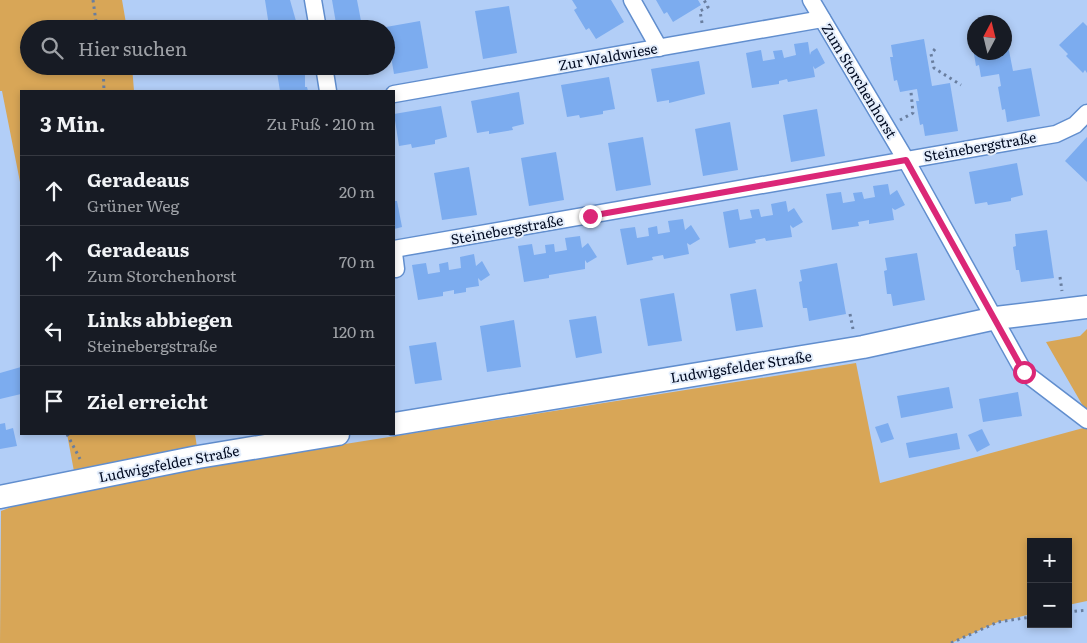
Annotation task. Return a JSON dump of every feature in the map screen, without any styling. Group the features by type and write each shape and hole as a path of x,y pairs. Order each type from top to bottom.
{"street":[{"path":"313,0 316,20"},
{"path":"632,0 659,48"},
{"name":"Zum Storchenhorst","path":"811,0 906,160 996,318 1024,372 1087,420"},
{"name":"Zur Waldwiese","path":"395,94 822,19"},
{"path":"325,75 328,90"},
{"name":"Steinebergstraße","path":"395,249 1056,134 1075,125 1087,113"},
{"name":"Ludwigsfelder Straße","path":"395,424 863,347 996,318 1087,308"},
{"name":"Ludwigsfelder Straße","path":"0,497 198,457 332,435"}],"path":[{"path":"93,0 96,20"},
{"path":"704,0 708,7 700,11 704,40"},
{"path":"934,49 931,54 934,68 961,85"},
{"path":"103,75 104,90"},
{"path":"886,127 913,113 911,92"},
{"path":"1060,278 1062,292"},
{"path":"850,314 853,329"},
{"path":"68,435 80,459"},
{"path":"1072,612 1087,610"},
{"path":"951,643 998,622 1027,618"}],"shaded area":[{"path":"0,0 122,0 125,20 20,20 20,75 133,75 134,90 20,90 20,182 2,91 0,91"},
{"path":"1087,329 1087,413 1046,342 1080,336"},
{"path":"856,363 880,483 1087,427 1087,601 1072,604 1072,538 1027,538 1027,615 998,622 951,643 0,643 1,511 76,482 67,435 195,435 200,467"}],"building":[{"path":"265,0 290,0 296,20 268,20"},
{"path":"332,0 357,0 361,20 335,20"},
{"path":"572,0 611,0 624,22 596,39 589,28 586,30 574,10 577,8"},
{"path":"656,0 698,0 701,5 673,22 667,12 664,14"},
{"path":"509,6 517,53 483,59 475,11"},
{"path":"420,21 428,68 395,74 395,25"},
{"path":"1083,22 1087,26 1087,73 1085,70 1083,73 1066,56 1068,54 1059,45"},
{"path":"924,39 932,86 950,83 958,131 925,136 923,124 920,125 916,101 919,101 917,89 900,92 897,80 894,81 890,57 893,57 891,45"},
{"path":"808,42 810,55 817,48 825,63 815,69 813,66 815,77 788,82 787,79 779,81 779,84 752,88 746,53 761,50 763,61 775,59 773,51 782,50 784,58 796,55 794,44"},
{"path":"975,60 1011,60 1013,71 1031,68 1040,116 1007,122 1005,109 1002,110 998,87 1001,86 999,74 981,77 979,65 976,66"},
{"path":"699,61 705,94 669,103 669,100 657,102 651,69"},
{"path":"277,75 305,75 305,87 308,90 280,90"},
{"path":"609,77 615,109 603,111 603,114 580,118 579,115 567,117 561,85"},
{"path":"519,92 524,124 512,127 513,130 489,134 489,131 477,133 471,101"},
{"path":"441,106 447,137 435,140 435,144 412,148 411,144 399,146 395,114"},
{"path":"817,109 825,156 791,162 783,115"},
{"path":"730,122 738,170 703,176 695,129"},
{"path":"643,137 651,185 616,191 608,143"},
{"path":"1087,137 1087,182 1065,161"},
{"path":"556,152 564,200 529,206 521,158"},
{"path":"1017,163 1023,195 1011,198 1011,201 988,205 987,202 975,204 969,172"},
{"path":"469,167 477,215 442,220 434,173"},
{"path":"888,184 890,195 897,190 905,205 895,210 892,208 894,220 869,224 869,220 858,222 859,226 832,230 826,194 841,192 843,203 855,201 853,193 862,192 864,199 875,197 873,186"},
{"path":"395,201 397,201 402,227 395,229"},
{"path":"786,201 788,212 794,208 803,222 793,228 790,225 792,237 766,241 765,238 755,240 756,243 729,248 723,212 738,209 740,220 752,218 750,210 759,209 761,217 773,215 771,204"},
{"path":"683,219 685,230 691,225 700,239 690,245 687,243 689,254 664,259 663,255 652,257 653,260 627,265 620,229 635,227 637,238 649,236 648,228 657,226 658,234 670,232 668,221"},
{"path":"1047,230 1054,278 1021,282 1019,270 1016,270 1013,247 1016,246 1015,234"},
{"path":"580,236 582,248 588,243 597,257 587,263 585,260 585,269 549,275 549,278 524,282 518,246 532,244 534,255 546,253 545,245 554,244 555,252 567,250 565,238"},
{"path":"917,253 925,300 893,306 891,294 887,294 884,271 887,270 885,258"},
{"path":"474,254 476,266 482,261 490,275 481,281 478,278 479,286 466,288 466,292 454,294 454,290 443,292 443,296 418,300 412,265 426,263 428,274 440,272 439,264 448,262 449,270 461,268 460,257"},
{"path":"837,263 846,314 809,321 807,308 803,308 799,282 802,281 800,270"},
{"path":"756,289 763,327 736,331 730,294"},
{"path":"674,293 682,341 648,346 640,299"},
{"path":"596,316 602,353 576,358 569,320"},
{"path":"514,320 521,367 487,372 480,326"},
{"path":"436,342 442,380 415,384 409,346"},
{"path":"20,367 20,394 0,399 0,373"},
{"path":"949,387 953,408 901,418 897,396"},
{"path":"1018,392 1022,416 983,422 979,399"},
{"path":"5,423 6,430 13,428 17,446 0,449 0,424"},
{"path":"888,423 894,439 881,443 875,427"},
{"path":"982,429 990,445 977,452 968,435"},
{"path":"957,433 960,449 909,458 906,443"}],"route":[{"path":"590,216 906,160 996,318 1024,372"}]}
